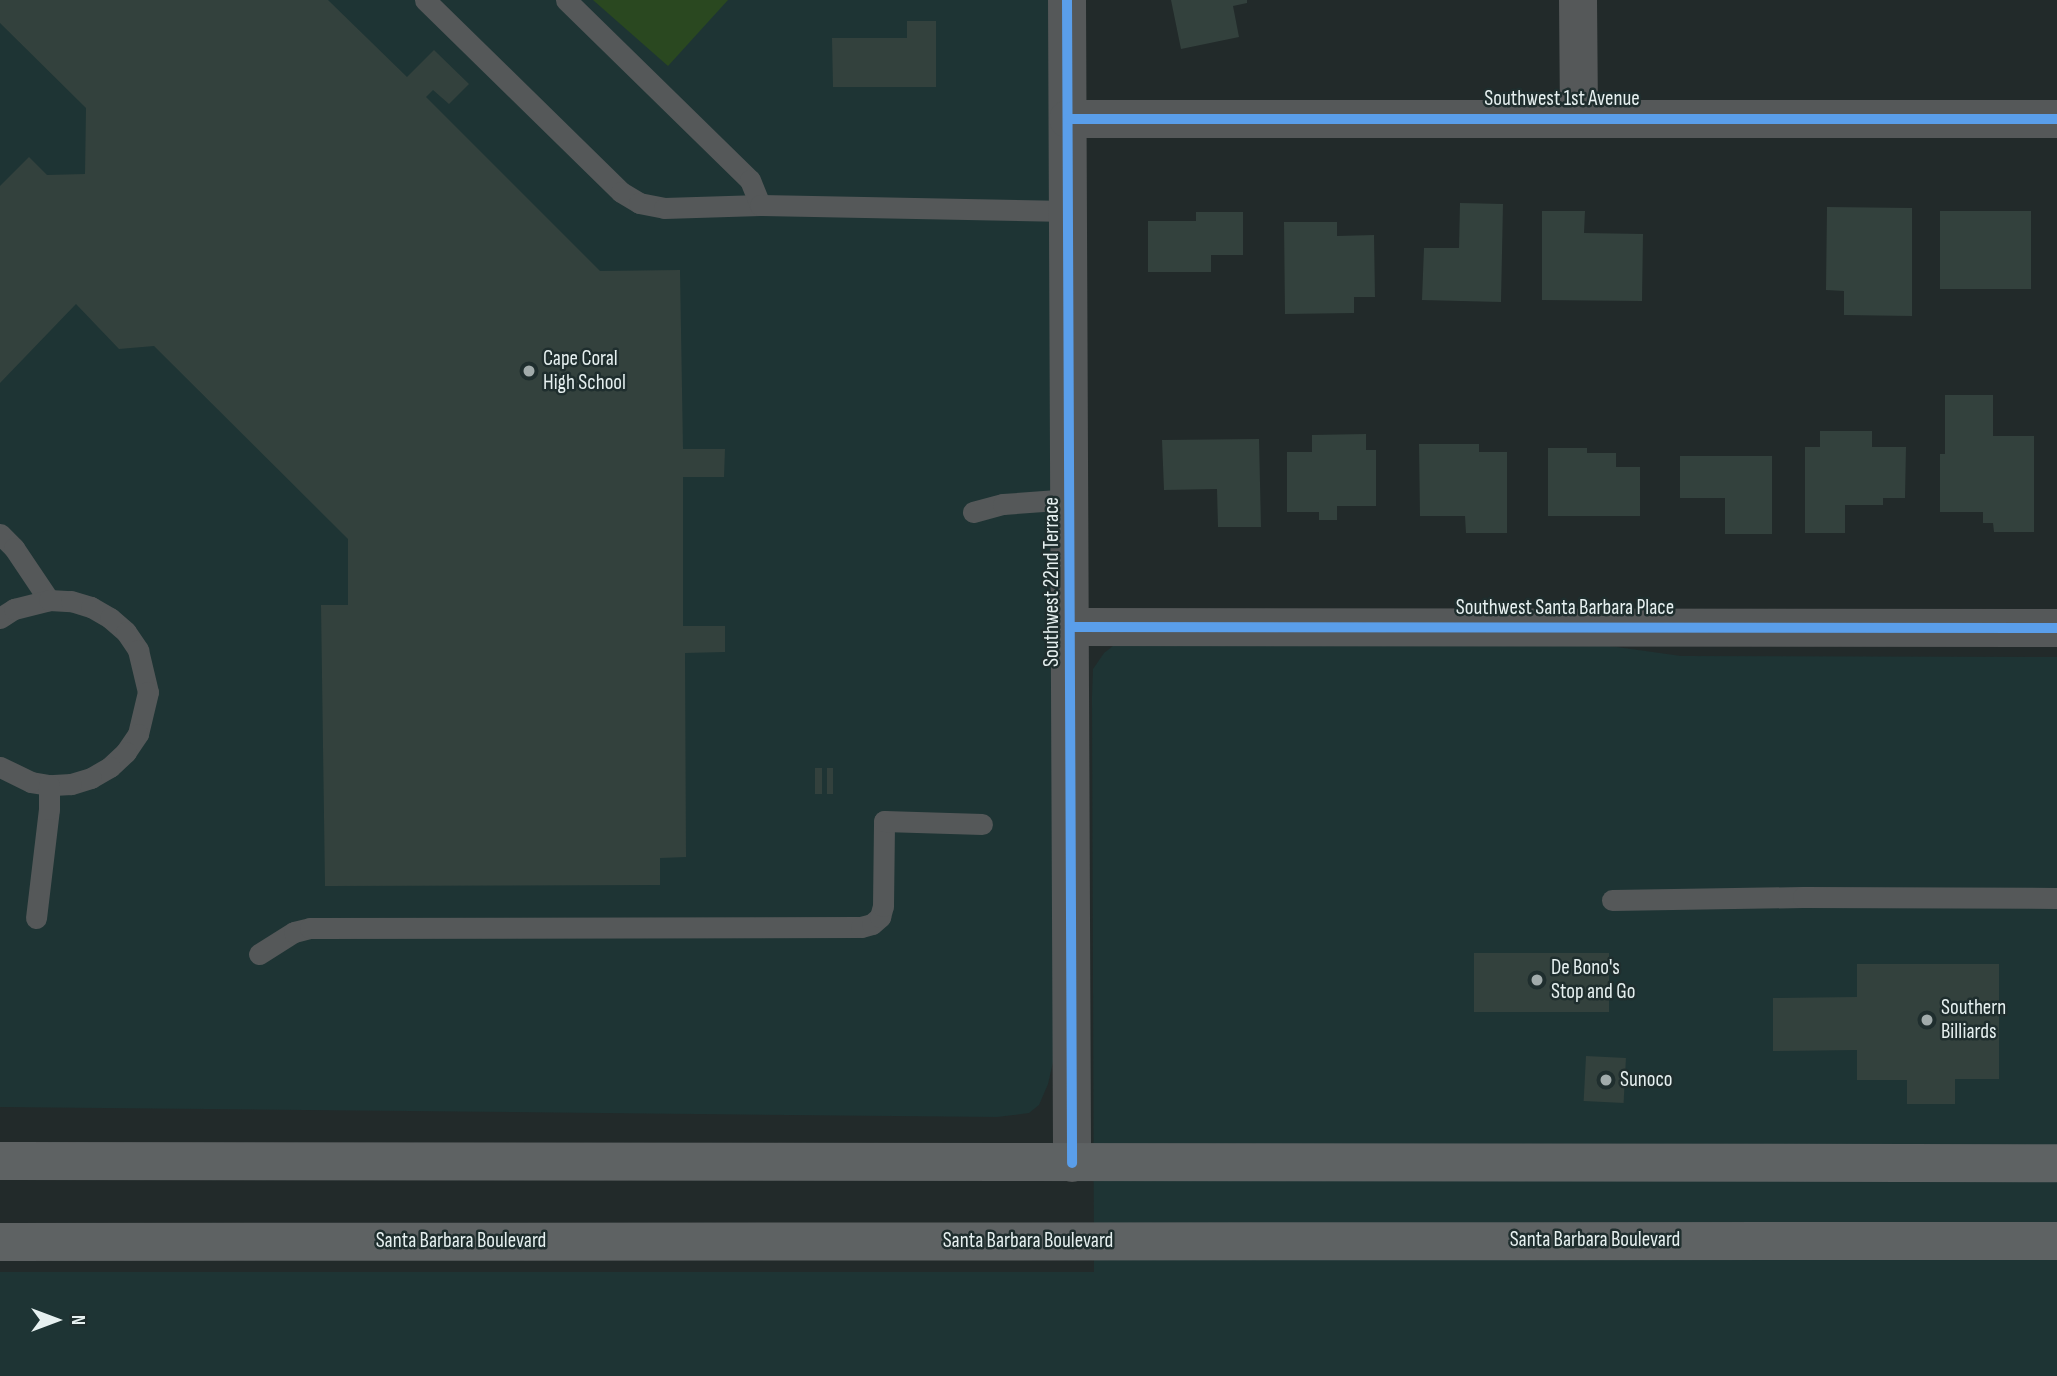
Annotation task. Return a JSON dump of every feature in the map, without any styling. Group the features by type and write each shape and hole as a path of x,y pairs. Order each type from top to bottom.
{"main road":[{"path":"0,1161 2057,1163"},
{"name":"Santa Barbara Boulevard","path":"0,1242 2057,1241"}],"street":[{"name":"Southwest 22nd Terrace","path":"1067,0 1072,627 1072,1163"},
{"path":"1578,0 1579,119"},
{"name":"Southwest 1st Avenue","path":"1068,119 2057,119"},
{"name":"Southwest Santa Barbara Place","path":"1072,627 2057,628"}],"lane":[{"path":"425,0 621,192 639,203 664,208 760,205 1068,211"},
{"path":"565,0 750,180 760,205"},
{"path":"973,512 1003,504 1071,499"},
{"path":"7,541 49,600"},
{"path":"0,618 31,603 49,600 71,601 91,607 118,625 138,650 148,692 138,734 110,767 71,784 49,785 31,782 0,767"},
{"path":"36,918 49,809 49,785"},
{"path":"259,954 294,932 310,928 861,927 872,925 880,918 883,906 884,821 982,824"},
{"path":"1612,900 1803,897 2057,898"}],"shaded area":[{"name":"Cape Coral High School","path":"0,0 1055,0 1056,1049 1048,1084 1039,1105 1029,1113 997,1117 0,1107"},
{"path":"1574,641 1681,656 2057,657 2057,1376 0,1376 0,1272 1094,1272 1092,697 1093,669 1104,653 1118,642"}],"green space":[{"path":"593,0 728,0 668,66"}],"building":[{"name":"Cape Coral High School","path":"0,0 328,0 407,77 434,50 469,84 449,104 433,90 426,97 600,271 680,270 683,449 725,449 724,477 683,477 683,626 725,626 725,652 685,653 686,857 660,858 660,885 325,886 321,605 348,605 348,539 154,346 119,349 76,304 0,383 0,186 29,157 47,175 85,174 86,108 0,23"},
{"path":"1171,0 1247,0 1247,3 1233,6 1239,37 1181,49"},
{"path":"907,21 936,21 936,87 833,87 832,38 907,38"},
{"path":"1460,203 1503,204 1501,302 1422,300 1424,248 1459,248"},
{"path":"1827,207 1912,208 1912,316 1844,315 1844,291 1826,290"},
{"path":"1542,211 1585,211 1584,233 1643,234 1642,301 1542,300"},
{"path":"1940,211 2031,211 2031,289 1940,289"},
{"path":"1196,212 1243,212 1243,255 1211,255 1211,272 1148,272 1148,221 1196,221"},
{"path":"1284,222 1337,222 1337,236 1374,235 1375,297 1354,297 1354,313 1285,314"},
{"path":"1945,395 1993,395 1993,436 2034,436 2034,532 1994,532 1993,523 1983,523 1983,512 1940,512 1940,454 1945,454"},
{"path":"1820,431 1872,431 1872,447 1906,447 1905,498 1883,498 1883,505 1845,505 1845,533 1805,533 1805,447 1820,447"},
{"path":"1366,434 1366,450 1376,450 1376,506 1337,506 1337,520 1319,520 1319,512 1287,512 1287,452 1312,452 1312,435"},
{"path":"1259,439 1261,527 1218,527 1217,489 1164,490 1162,440"},
{"path":"1419,444 1479,444 1479,452 1507,452 1507,533 1466,533 1465,516 1420,516"},
{"path":"1548,448 1587,448 1587,453 1616,453 1616,467 1640,467 1640,516 1548,516"},
{"path":"1680,456 1772,456 1772,534 1725,534 1725,498 1680,498"},
{"path":"815,768 822,768 822,794 815,794"},
{"path":"827,768 833,768 833,794 827,794"},
{"path":"1474,953 1609,953 1609,1012 1474,1012"},
{"path":"1857,964 1999,964 1999,1079 1955,1079 1955,1104 1907,1104 1907,1080 1857,1080 1857,1050 1773,1051 1773,998 1857,997"},
{"path":"1586,1056 1626,1058 1624,1103 1584,1101"}],"cycle path":[{"path":"1067,0 1072,1163"},
{"path":"1068,119 2057,119"},
{"path":"1072,627 2057,628"}],"place":[{"name":"Cape Coral High School","path":"529,371"},
{"name":"De Bono's Stop and Go","path":"1537,980"},
{"name":"Southern Billiards","path":"1927,1020"},
{"name":"Sunoco","path":"1606,1080"}]}
